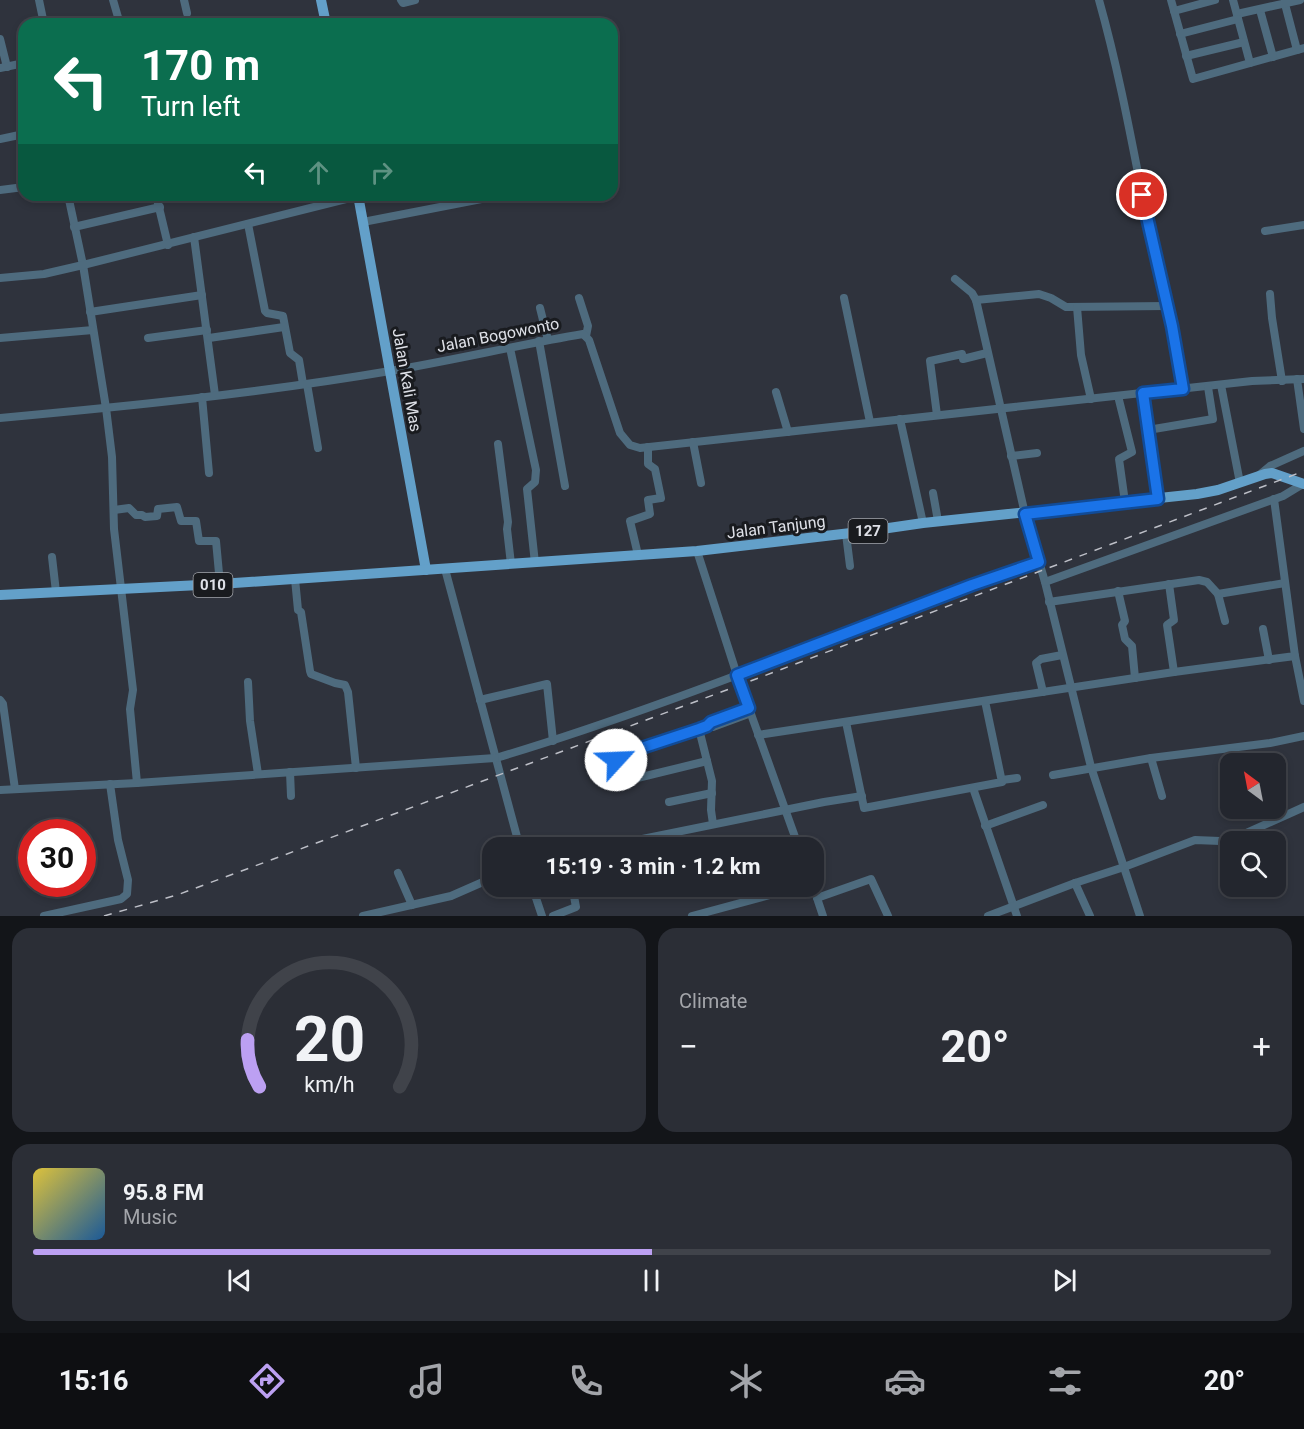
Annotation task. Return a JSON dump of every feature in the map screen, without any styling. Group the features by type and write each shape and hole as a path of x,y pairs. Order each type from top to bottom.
{"main road":[{"path":"321,0 325,18"},
{"name":"Jalan Kali Mas","path":"359,201 426,570"},
{"name":"Jalan Tanjung","path":"426,570 697,551 938,521 1158,499 1210,492 1258,476 1272,474 1303,484"},
{"name":"010","path":"0,595 220,584 426,570"}],"street":[{"path":"39,0 43,18"},
{"path":"113,0 118,18"},
{"path":"184,0 187,13"},
{"path":"401,0 404,3 415,0"},
{"path":"1099,0 1131,133 1183,389"},
{"path":"1171,0 1192,77 1196,79 1300,49 1285,4"},
{"path":"1174,11 1215,0"},
{"path":"1233,0 1251,63"},
{"path":"1180,34 1300,0"},
{"path":"1260,10 1273,57"},
{"path":"0,39 3,67 18,64"},
{"path":"1186,56 1244,42"},
{"path":"0,139 18,135"},
{"path":"0,190 18,188"},
{"path":"69,201 83,265 112,457 120,588 133,690 130,709 137,783"},
{"path":"158,201 168,245"},
{"path":"0,278 44,274 338,201"},
{"path":"363,222 471,201"},
{"path":"74,227 160,207"},
{"path":"248,224 266,313 283,316 290,353 299,360 318,448"},
{"path":"1265,231 1304,225"},
{"path":"194,237 215,395"},
{"path":"955,279 972,293 976,300 1025,514 1045,582 1048,602 1091,767 1140,916"},
{"path":"976,300 1039,294 1066,307 1166,306"},
{"path":"1270,294 1282,381"},
{"path":"90,312 202,295"},
{"path":"579,298 588,326 586,336 620,433 630,445 648,447 1252,381 1301,379 1304,429"},
{"path":"844,298 870,422"},
{"path":"540,308 565,486"},
{"path":"1077,308 1081,355 1091,399"},
{"path":"148,338 284,327"},
{"path":"0,338 93,330"},
{"name":"Jalan Bogowonto","path":"0,418 106,408 305,384 390,371 544,340 583,334 586,336"},
{"path":"510,348 536,470 536,482 527,489 535,563"},
{"path":"937,415 930,361 962,354 963,359 987,353"},
{"path":"1221,385 1240,483"},
{"path":"1148,430 1213,419 1208,387"},
{"path":"776,392 788,432"},
{"path":"1143,393 1158,499"},
{"path":"1118,396 1132,452 1119,459 1125,502"},
{"path":"202,397 209,473"},
{"path":"900,419 922,523"},
{"path":"693,442 701,483"},
{"path":"498,444 511,564"},
{"path":"638,555 630,521 650,514 648,500 661,498 655,470 648,464 648,447"},
{"path":"1258,476 1270,466 1304,451"},
{"path":"1011,456 1037,453"},
{"path":"1045,582 1283,496 1303,484"},
{"path":"933,493 938,521"},
{"path":"1274,499 1295,657 1304,701"},
{"path":"114,510 129,508 136,515 145,517 157,516 158,509 177,507 181,521 196,521 199,540 216,541 220,584"},
{"path":"846,534 850,566"},
{"path":"697,551 737,675 795,837"},
{"path":"52,557 56,592"},
{"path":"0,790 137,783 495,758 649,708 972,585 1039,562"},
{"path":"445,569 517,837"},
{"path":"296,579 298,610 301,612 311,674 345,685 348,692 356,768"},
{"path":"1048,602 1204,580 1218,594 1225,621"},
{"path":"1218,594 1285,583"},
{"path":"1169,584 1174,620 1167,625 1174,672"},
{"path":"1118,591 1125,621 1122,625 1125,639 1132,646 1135,678"},
{"path":"1263,629 1269,660"},
{"path":"1043,692 1036,663 1041,659 1062,654"},
{"path":"758,735 1070,687 1295,657"},
{"path":"248,682 250,722 258,774"},
{"path":"480,700 547,684 553,741"},
{"path":"0,700 3,704 15,789"},
{"path":"985,701 1002,780"},
{"path":"707,761 624,782 620,781 616,760 620,755 703,728 711,722 750,711"},
{"path":"846,722 864,808 998,784 1002,780 1017,778"},
{"path":"703,728 712,781 713,825"},
{"path":"1053,775 1091,767 1270,743 1304,736"},
{"path":"1151,758 1162,796"},
{"path":"290,772 291,796"},
{"path":"44,916 121,899 127,894 128,880 118,840 110,784"},
{"path":"973,788 1017,916"},
{"path":"669,802 712,794"},
{"path":"653,837 862,796"},
{"path":"985,826 1043,805"},
{"path":"988,916 1195,840 1231,840 1304,807"},
{"path":"398,873 412,905"},
{"path":"823,916 817,898 871,879 888,916"},
{"path":"363,916 451,896 482,882"},
{"path":"1075,883 1090,916"},
{"path":"536,897 542,916"},
{"path":"553,916 576,907 574,897"},
{"path":"692,916 762,897"}],"railway":[{"path":"104,916 177,895 1304,471"}],"route":[{"path":"616,760 620,755 699,729 711,722 749,708 737,675 972,585 1039,562 1025,514 1158,499 1143,393 1183,389 1172,326 1142,195"}]}
